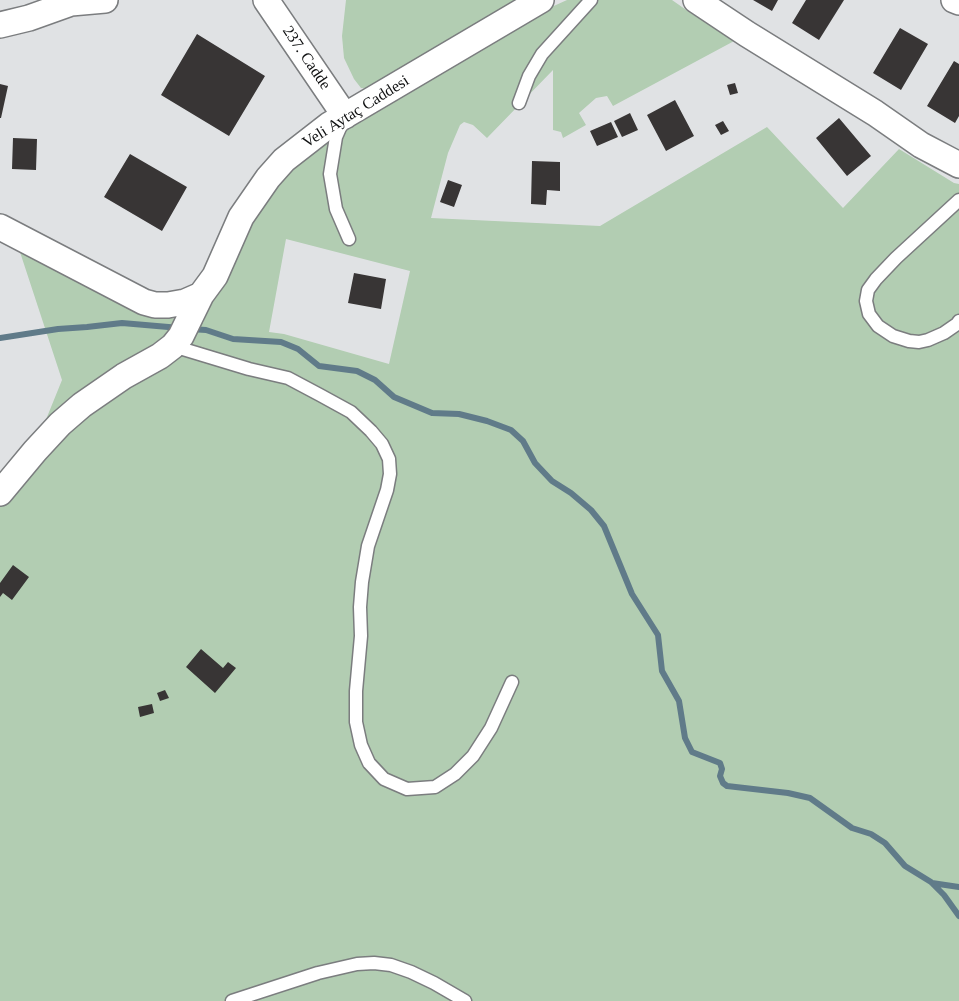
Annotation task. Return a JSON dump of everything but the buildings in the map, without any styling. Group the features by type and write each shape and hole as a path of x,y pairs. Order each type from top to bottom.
{"street":[{"path":"0,25 29,18 71,3 105,0"},
{"name":"237. Cadde","path":"266,0 345,116"},
{"name":"Veli Aytaç Caddesi","path":"180,335 201,295 215,276 241,217 268,178 284,160 304,142 345,116 541,0"},
{"path":"696,0 921,144 959,165"},
{"path":"954,0 959,2"},
{"path":"0,227 155,306 184,302 201,295"},
{"path":"0,493 60,424 103,390 180,335 182,315 168,305"}],"lane":[{"path":"519,103 529,76 542,54 591,0"},
{"path":"345,116 336,137 330,174 336,209 349,240"},
{"path":"959,200 876,279 868,290 866,302 869,314 878,326 893,336 909,341 919,342 928,340 944,333 959,321"},
{"path":"180,335 249,369 288,378 351,412 371,430 382,444 390,459 387,490 368,546 362,582 360,607 361,636 356,698 356,722 361,745 369,763 384,779 408,789 435,786 455,774 473,756 491,728 512,682"},
{"path":"232,1001 318,973 357,964 374,963 411,972 465,1001"}],"green space":[{"path":"346,0 516,0 373,89 361,88 354,79 344,58 342,36"},
{"path":"567,0 672,0 736,40 613,106 607,96 596,98 579,113 586,125 563,138 561,132 553,130 553,70 487,138 473,125 464,122 460,125 448,153 431,218 600,226 767,127 843,208 899,149 954,183 959,184 959,1001 0,1001 0,481 45,422 62,380 19,249 119,301 171,318 203,323 217,287 270,189 315,146 514,24","holes":["286,239 410,271 389,364 284,334 269,332"]}],"waterway":[{"path":"0,338 58,329 122,323 180,328"},
{"path":"190,329 206,330 233,339 281,342 298,349 319,366 357,371 375,380 394,397 432,413 459,414 487,421 511,430 523,441 535,463 552,481 571,493 591,510 604,526 632,594 658,635 662,671 679,701 685,738 692,752 720,763 722,769 720,776 723,783 727,786 788,793 810,798 852,828 871,834 885,843 905,866 931,882 944,895 959,916"},
{"path":"932,883 959,887"}]}
